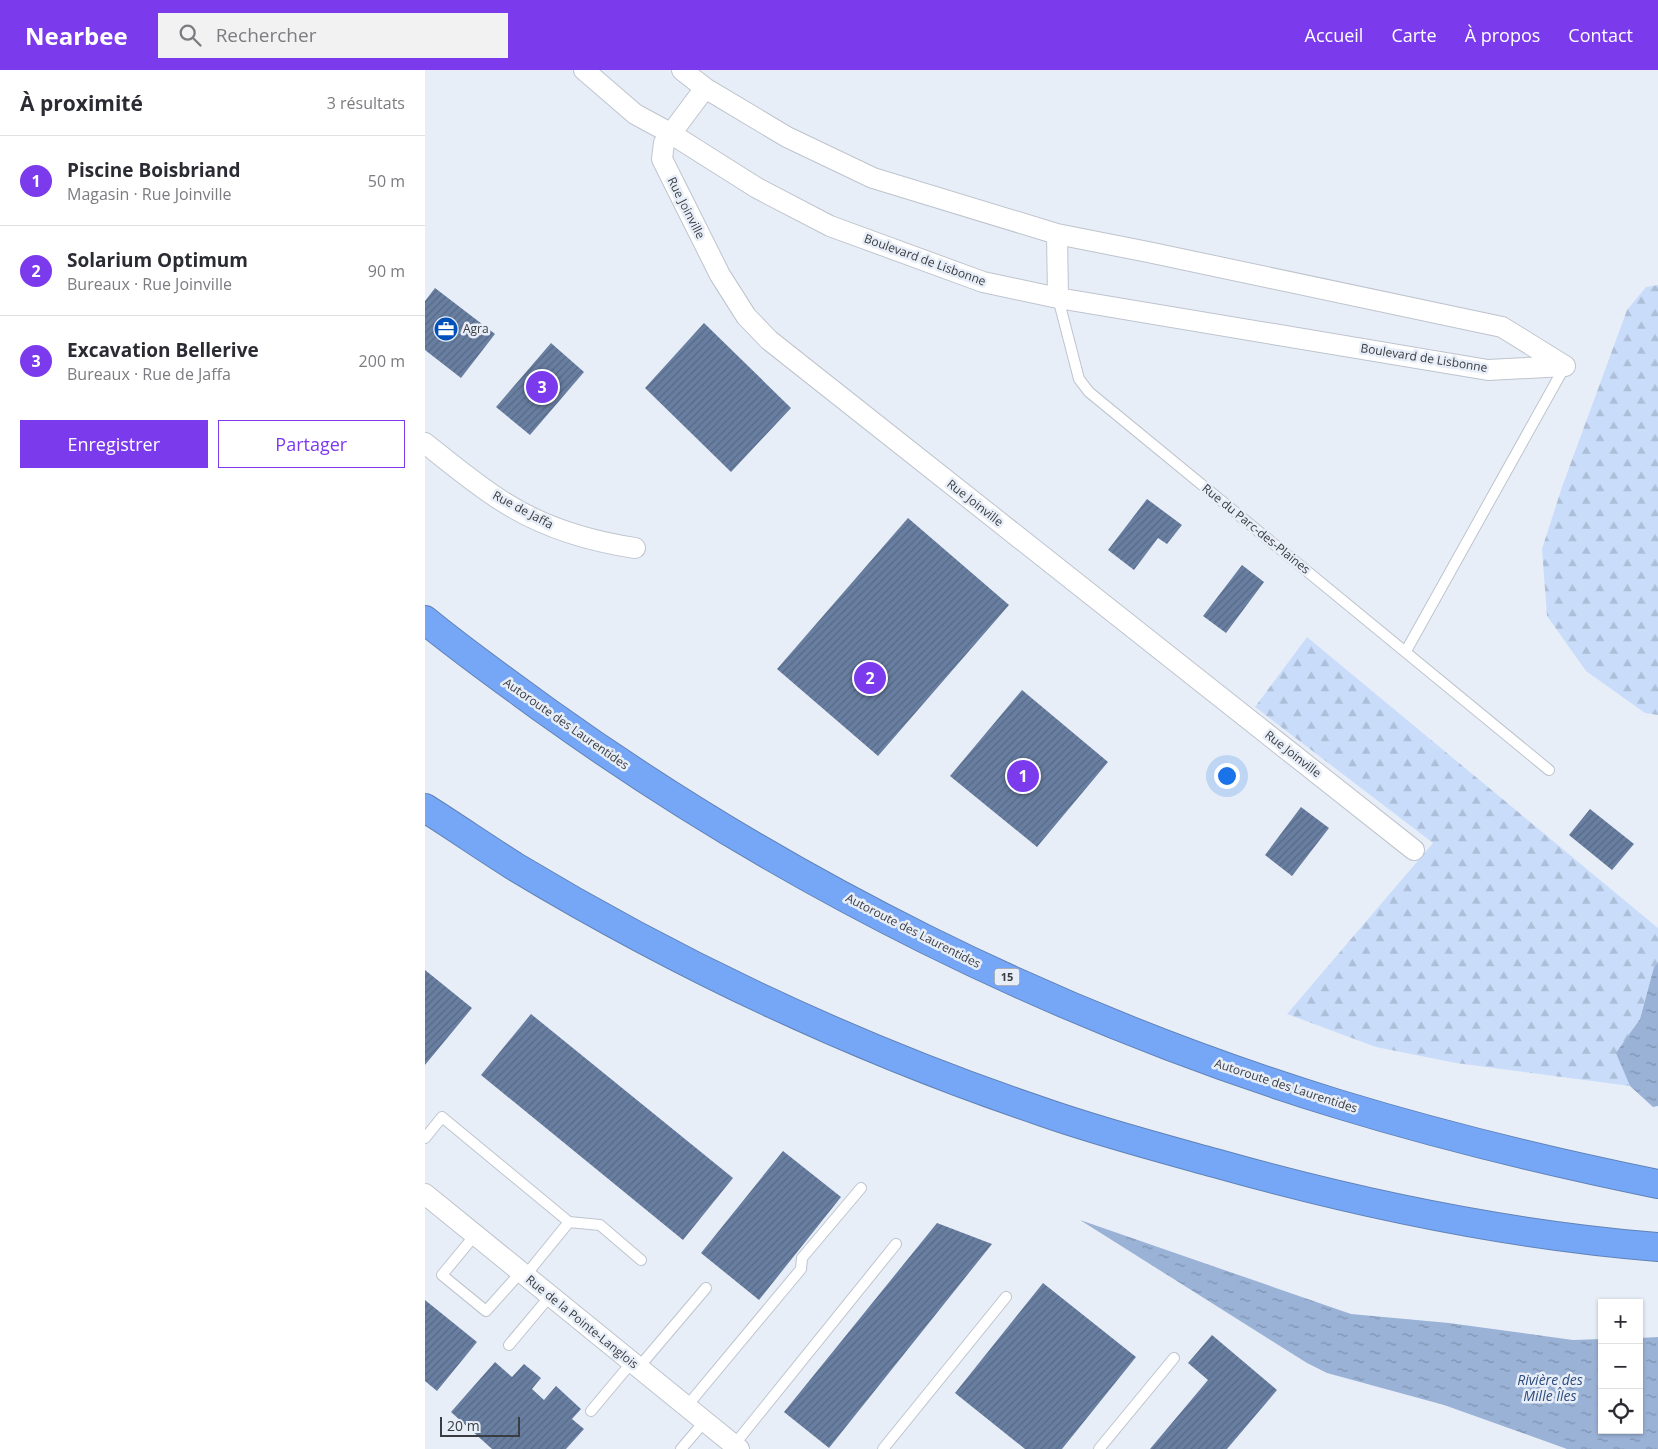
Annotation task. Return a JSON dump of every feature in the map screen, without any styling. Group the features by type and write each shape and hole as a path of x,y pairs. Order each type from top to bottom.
{"highway":[{"name":"Autoroute des Laurentides","path":"425,620 481,664 615,759 709,819 867,909 1039,992 1202,1058 1338,1104 1505,1150 1658,1184"},
{"path":"425,808 531,875 647,940 728,982 787,1010 903,1059 1041,1112 1224,1166 1372,1203 1453,1220 1537,1234 1658,1247"}],"street":[{"name":"Boulevard de Lisbonne","path":"584,70 635,114 670,133 757,188 830,226 983,282 1058,298 1488,370 1565,366"},
{"path":"681,70 705,88 787,137 873,178 1057,234 1502,327 1565,366"},
{"name":"Rue Joinville","path":"705,88 664,142 662,159 720,275 747,316 769,340 1414,850"},
{"name":"Rue du Parc-des-Plaines","path":"1057,234 1058,298"},
{"name":"Rue de Jaffa","path":"425,443 478,485 503,502 536,520 583,537 635,548"},
{"name":"Rue de la Pointe-Langlois","path":"425,1194 737,1447"}],"lane":[{"name":"Rue du Parc-des-Plaines","path":"1058,298 1079,379 1089,392 1549,770"},
{"path":"1406,651 1565,366"},
{"path":"425,1138 442,1117 569,1222 600,1224 641,1260"},
{"path":"687,1406 801,1269 802,1258 861,1188"},
{"path":"475,1235 442,1275 486,1311 523,1274 569,1222"},
{"path":"737,1447 896,1244"},
{"path":"591,1411 706,1288"},
{"path":"509,1345 550,1296"},
{"path":"883,1449 1006,1297"},
{"path":"1099,1449 1174,1358"},
{"path":"681,1449 705,1421"}],"green space":[{"path":"1658,285 1658,715 1645,713 1586,671 1547,616 1542,549 1562,487 1627,310 1646,287"},
{"path":"1307,637 1658,928 1658,962 1654,967 1640,1019 1617,1053 1630,1086 1456,1063 1376,1047 1287,1014 1433,843 1255,707"}],"water":[{"path":"1658,962 1658,1106 1653,1107 1630,1086 1616,1053 1640,1019 1654,967"},
{"name":"Rivière des Mille Îles","path":"1080,1220 1351,1314 1449,1323 1573,1340 1598,1339 1598,1434 1643,1434 1643,1338 1658,1337 1658,1449 1567,1449 1444,1405 1327,1373 1307,1363"}],"building":[{"path":"435,288 495,334 461,378 425,350 425,301"},
{"path":"704,323 791,408 731,472 645,388"},
{"path":"551,343 584,372 530,435 496,407"},
{"path":"1147,499 1182,525 1167,544 1158,538 1134,570 1108,550"},
{"path":"908,518 1009,605 878,756 777,669"},
{"path":"1242,565 1264,582 1226,633 1203,616"},
{"path":"1022,690 1108,762 1037,847 950,776"},
{"path":"1301,807 1329,828 1292,876 1265,855"},
{"path":"1590,809 1634,844 1612,870 1569,835"},
{"path":"425,970 472,1008 425,1065"},
{"path":"531,1014 733,1178 683,1240 481,1075"},
{"path":"783,1151 841,1197 759,1300 701,1253"},
{"path":"937,1223 992,1244 829,1448 784,1412"},
{"path":"1043,1283 1136,1357 1062,1449 1025,1449 955,1393"},
{"path":"425,1300 477,1342 437,1391 425,1381"},
{"path":"1212,1335 1277,1390 1227,1449 1150,1449 1208,1380 1188,1363"},
{"path":"495,1362 512,1377 524,1364 541,1378 532,1389 544,1400 556,1386 581,1409 572,1419 584,1429 566,1449 492,1449 451,1412"}],"place":[{"name":"Agra","path":"446,329"},
{"name":"Excavation Bellerive","path":"542,387"},
{"name":"Solarium Optimum","path":"870,678"},
{"name":"Piscine Boisbriand","path":"1023,776"}]}
